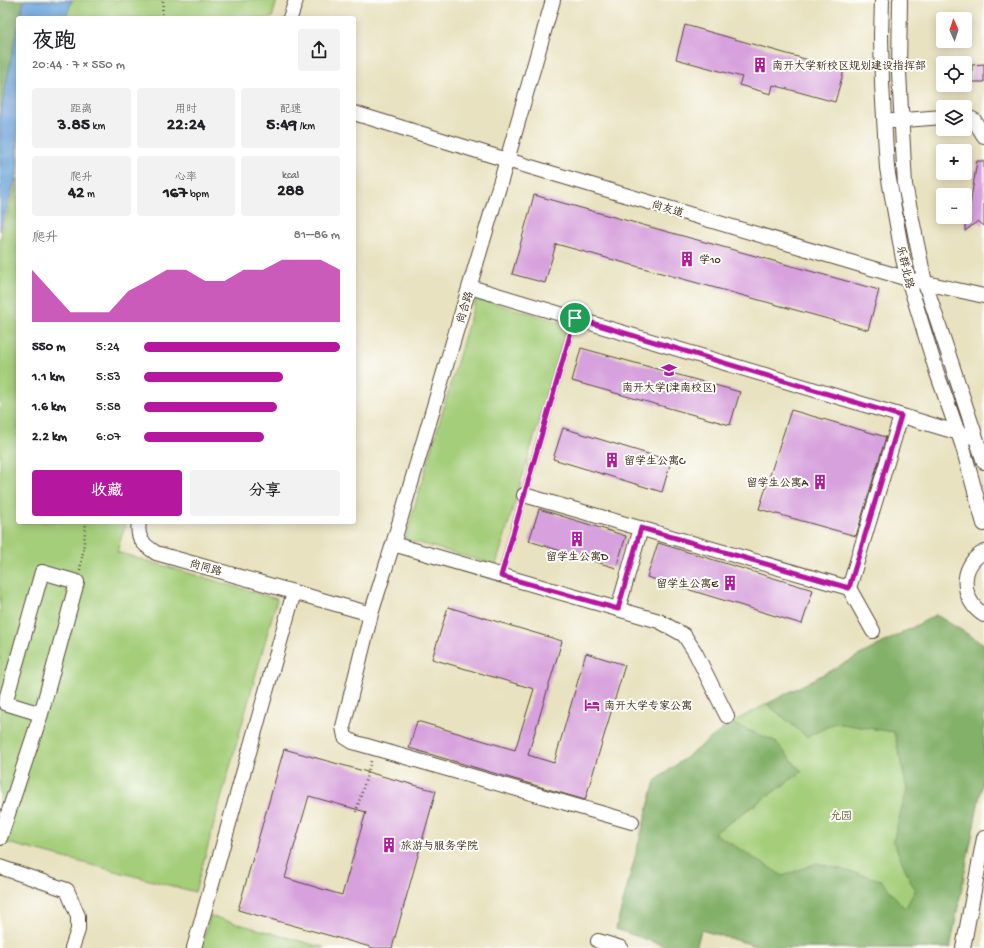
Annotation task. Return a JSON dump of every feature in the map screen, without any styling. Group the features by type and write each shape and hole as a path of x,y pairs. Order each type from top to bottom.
{"street":[{"path":"291,16 296,0"},
{"name":"尚合路","path":"375,749 353,742 345,737 343,727 371,614 470,287 553,0"},
{"name":"乐群北路","path":"882,0 881,35 887,168 908,279 958,432 984,524"},
{"name":"乐群北路","path":"900,0 899,72 905,185 925,283 984,462"},
{"name":"尚友道","path":"356,114 908,279 984,296"},
{"path":"884,122 936,118"},
{"path":"972,119 984,136"},
{"path":"470,287 976,438"},
{"path":"849,588 901,416"},
{"path":"524,495 849,588 873,630"},
{"name":"尚同路","path":"139,524 142,544 156,553 371,614"},
{"path":"618,609 641,528"},
{"path":"393,544 659,621 684,635 695,652 728,716"},
{"path":"984,552 973,560 965,580 969,600 975,608 984,615"},
{"path":"0,838 41,714 78,582 42,572 5,702 41,714"},
{"path":"194,948 294,592"},
{"path":"375,749 632,822"},
{"path":"963,948 984,838"},
{"path":"0,867 67,890 78,916 78,930 72,948"},
{"path":"598,941 621,948"}],"lane":[{"path":"501,576 575,318"}],"path":[{"path":"162,16 163,0"},
{"path":"78,582 86,524"},
{"path":"356,812 375,749"}],"green space":[{"path":"0,0 49,0 45,16 16,16 16,112 0,165"},
{"path":"70,0 277,0 273,16 65,16"},
{"path":"16,185 16,524 125,524 117,552 277,599 195,892 0,841 0,239"},
{"path":"476,298 568,324 496,565 405,539"},
{"name":"允园","path":"936,615 984,644 984,774 950,948 764,948 701,930 696,948 671,948 616,929 655,781 731,723"},
{"name":"允园","path":"936,615 984,644 984,774 950,948 764,948 701,930 696,948 671,948 616,929 655,781 731,723 775,741 802,772 714,833 783,876 817,863 881,880 905,909 915,891 893,841 907,789 894,732 835,723 807,737 767,704"},
{"path":"210,916 325,948 201,948"}],"water":[{"path":"24,0 72,0 67,16 20,16"},
{"path":"16,34 16,179 0,231 0,115"}],"building":[{"name":"南开大学新校区规划建设指挥部","path":"685,25 844,70 835,102 773,85 771,94 739,85 742,77 676,59"},
{"path":"984,64 984,82 972,82 972,65"},
{"path":"977,161 984,161 984,226 978,221 965,231 965,224 972,224 972,192"},
{"name":"学10","path":"534,195 879,290 868,330 556,244 545,283 512,274"},
{"path":"581,348 740,392 730,425 572,381"},
{"name":"留学生公寓A","path":"791,410 886,437 856,536 759,509"},
{"name":"留学生公寓C","path":"563,428 671,461 662,492 553,459"},
{"name":"留学生公寓D","path":"539,509 626,536 616,568 529,541"},
{"name":"留学生公寓E","path":"658,543 813,590 802,624 647,577"},
{"name":"南开大学专家公寓","path":"448,607 562,641 528,755 554,763 586,653 625,665 585,800 409,748 417,721 515,750 534,689 432,659"},
{"name":"旅游与服务学院","path":"284,749 436,791 392,948 374,948 238,910","holes":["309,796 366,812 342,895 285,878"]}],"place":[{"name":"南开大学新校区规划建设指挥部","path":"760,65"},
{"name":"学10","path":"687,259"},
{"name":"南开大学(津南校区)","path":"669,370"},
{"name":"留学生公寓C","path":"612,460"},
{"name":"留学生公寓A","path":"820,482"},
{"name":"留学生公寓D","path":"577,539"},
{"name":"留学生公寓E","path":"730,583"},
{"name":"南开大学专家公寓","path":"592,705"},
{"name":"旅游与服务学院","path":"389,845"}],"route":[{"path":"575,318 901,416 849,588 641,528 618,609 501,576 575,318"}]}
